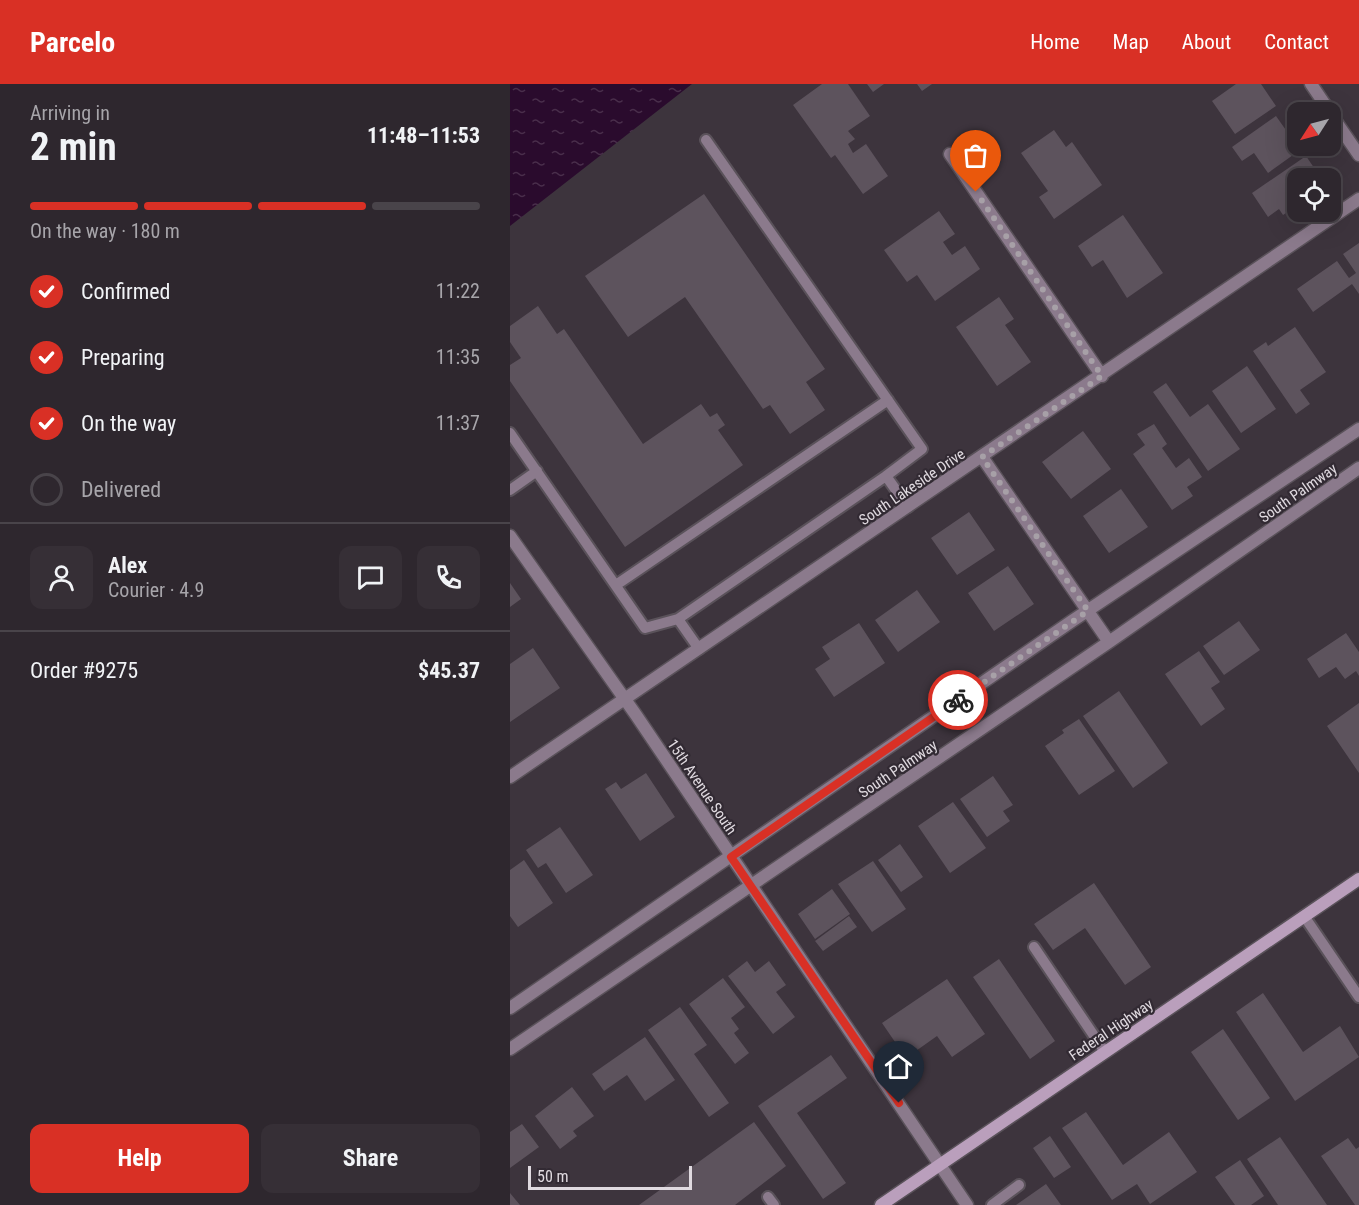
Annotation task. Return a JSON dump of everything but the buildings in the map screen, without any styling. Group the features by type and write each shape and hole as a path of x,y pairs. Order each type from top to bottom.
{"main road":[{"name":"Federal Highway","path":"881,1205 1359,879"}],"street":[{"path":"1311,84 1323,102"},
{"path":"1341,129 1359,154"},
{"path":"950,154 1102,376"},
{"name":"South Lakeside Drive","path":"510,777 1359,199"},
{"name":"South Palmway","path":"510,1008 1088,611 1359,429"},
{"path":"982,457 1109,642"},
{"name":"South Palmway","path":"510,1049 1109,642 1359,468"},
{"name":"15th Avenue South","path":"510,536 624,699 968,1205"}],"lane":[{"path":"510,433 645,628 678,619 922,449 706,140"},
{"path":"616,585 888,400"},
{"path":"510,490 537,471"},
{"path":"886,476 908,507"},
{"path":"678,619 699,649"},
{"path":"1304,916 1359,997"},
{"path":"1034,947 1105,1052"},
{"path":"992,1205 1020,1185"}],"water":[{"path":"510,84 692,84 510,226"}],"way so far":[{"path":"958,700 1088,611 982,457 1102,376 976,192"}],"route":[{"path":"899,1103 731,857 958,700"}]}
